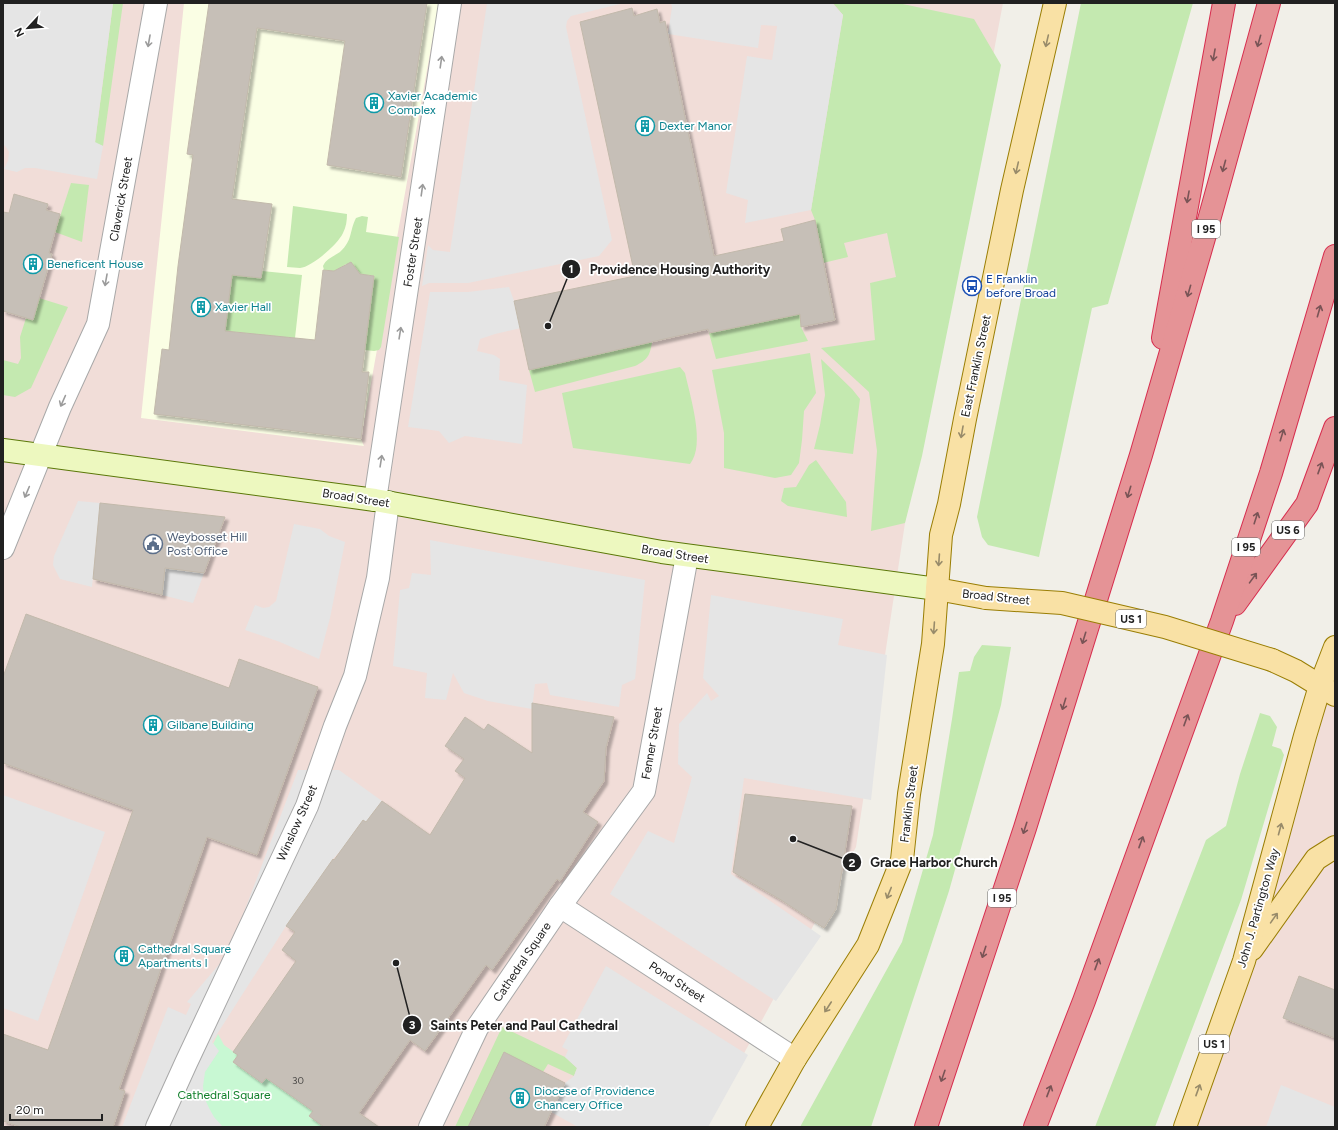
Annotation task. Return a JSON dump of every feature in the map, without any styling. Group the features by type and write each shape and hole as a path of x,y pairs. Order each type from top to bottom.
{"highway":[{"path":"1141,455 1224,3"},
{"name":"I 95","path":"926,1127 1025,828 1141,455 1204,238 1269,3"},
{"name":"I 95","path":"1035,1127 1084,1001 1222,621 1271,473 1335,256"},
{"name":"US 6","path":"1222,621 1307,504 1335,428"}],"main road":[{"name":"East Franklin Street","path":"937,589 941,535 949,504 1012,190 1055,3"},
{"name":"Broad Street","path":"3,450 381,501 687,556 937,589 986,598 1062,603 1165,627 1272,660 1296,671 1328,690"},
{"name":"Franklin Street","path":"757,1127 795,1059 868,945 902,860 909,794 933,644 937,589"},
{"name":"John J. Partington Way","path":"1185,1127 1244,961 1305,736 1328,690 1335,647"},
{"name":"US 1","path":"1244,961 1316,859 1335,847"}],"street":[{"name":"Claverick Street","path":"3,548 42,456 60,407 98,324 156,3"},
{"name":"Foster Street","path":"381,501 450,3"},
{"name":"Winslow Street","path":"157,1127 307,806 335,726 355,676 378,578 381,501"},
{"name":"Fenner Street","path":"560,906 644,791 687,556"},
{"name":"Pond Street","path":"560,906 795,1059"},
{"name":"Cathedral Square","path":"430,1127 477,1028 560,906"}],"shaded area":[{"path":"3,3 1003,3 905,523 856,847 704,1127 3,1127"},
{"path":"3,3 113,3 95,142 103,146 97,179 35,168 25,168 17,172 4,169 8,161 9,152 3,144"},
{"path":"184,3 439,3 361,439 364,446 141,418"},
{"path":"487,3 624,3 571,16 567,21 566,27 612,240 599,256 468,283 429,283 422,286 428,245 433,250 450,252"},
{"path":"671,3 832,3 843,15 811,210 745,223 748,200 726,193 747,56 772,60 777,26 761,25 758,48 668,34 672,7"},
{"path":"509,287 521,328 480,339 477,351 494,355 500,359 499,380 527,385 522,444 465,436 449,443 439,431 408,427 430,292 468,292"},
{"path":"78,501 100,503 92,587 60,579 53,565 54,556"},
{"path":"294,524 320,529 329,536 345,542 330,618 319,659 280,642 245,630 255,605 263,608 269,607 276,601"},
{"path":"430,540 645,580 635,679 622,685 619,707 550,695 547,683 535,684 532,709 488,701 464,693 453,673 446,700 425,698 427,673 393,666 400,590 409,588 412,573 431,575"},
{"path":"165,568 204,573 193,603 162,595"},
{"path":"711,595 843,619 838,645 887,655 871,800 744,778 731,874 821,936 776,1001 610,894 648,831 674,843 692,777 678,764 679,724 707,693 711,701 719,696 703,678"},
{"path":"1335,691 1335,1127 1187,1127 1264,930 1327,702"},
{"name":"Cathedral Square","path":"298,770 339,770 382,801 366,822 363,820 333,859 286,926 212,1042 219,1051 205,1072 203,1086 204,1097 214,1117 223,1127 122,1127 168,1007 186,1015 191,1004 187,1002 228,954"},
{"path":"3,795 105,832 38,1021 3,1008"},
{"path":"606,966 748,1055 708,1127 578,1127 551,1112 565,1083 574,1076 577,1068 565,1057 568,1050 562,1047"},
{"path":"1281,1085 1335,1107 1335,1127 1266,1127"}],"green space":[{"path":"113,3 123,3 103,146 95,143"},
{"path":"833,3 898,3 974,19 1001,65 922,456 905,523 871,531 877,451 869,392 821,348 875,340 870,283 896,277 887,233 844,243 848,257 823,263 815,220 811,210 843,15"},
{"path":"1081,3 1193,3 1108,304 1092,308 1039,557 988,545 982,537 977,517"},
{"path":"71,183 89,185 82,242 55,232"},
{"path":"293,206 347,214 344,231 336,243 311,264 300,268 287,267"},
{"path":"362,216 368,217 366,232 399,237 381,347 379,350 374,351 365,350 374,276 356,274 354,266 346,264 340,268 339,272 324,270 323,266 328,260 344,248 349,240 356,218"},
{"path":"262,271 302,275 295,338 234,332 231,356 222,355 232,275 261,278"},
{"path":"39,298 68,307 31,388 15,397 3,395 3,360 18,364 21,358 20,337 26,318 33,320"},
{"path":"800,314 801,327 808,341 716,359 709,333"},
{"path":"652,342 647,357 635,366 535,392 529,370"},
{"path":"810,353 816,393 804,411 799,463 791,475 775,478 724,468 724,433 712,370"},
{"path":"821,359 852,389 860,399 853,454 814,449 825,395"},
{"path":"680,367 685,373 697,433 695,456 690,464 573,448 562,393"},
{"path":"816,460 846,502 847,517 788,506 781,501 784,488 796,487 809,465"},
{"path":"982,645 1011,647 1001,705 949,891 871,1127 800,1127 902,942 933,835 959,672 970,671 974,657"},
{"path":"1260,713 1270,716 1277,727 1272,746 1281,749 1284,755 1241,900 1155,1127 1095,1127 1206,840 1226,826 1240,774"},
{"path":"502,1027 565,1057 577,1068 574,1076 548,1064 543,1072 469,1127 455,1127"},
{"name":"Cathedral Square","path":"218,1034 224,1045 238,1055 233,1062 262,1083 266,1078 313,1111 309,1116 324,1127 172,1127"}],"building":[{"path":"209,3 427,3 401,177 327,165 345,41 257,28 232,199 272,204 261,278 232,275 225,331 315,340 323,270 334,271 351,262 360,274 374,276 362,372 369,372 361,439 154,414 162,349 169,350 178,266 193,155 187,154"},
{"name":"Dexter Manor","path":"632,8 634,16 657,9 660,23 665,21 714,256 784,241 781,229 815,220 835,320 801,327 800,314 709,333 708,329 529,370 514,301 635,276 580,22"},
{"name":"Beneficent House","path":"14,194 48,204 46,210 60,214 49,253 52,254 33,320 3,311 3,212 9,213"},
{"path":"100,503 225,517 204,573 165,568 162,595 93,579"},
{"name":"Gilbane Building","path":"26,614 229,688 239,659 318,687 257,855 207,837 119,1089 125,1091 113,1127 21,1127 3,1121 3,1034 48,1050 133,810 3,763 3,677"},
{"path":"532,703 614,717 606,748 604,781 583,812 598,822 560,881 557,879 492,970 486,965 425,1051 410,1040 359,1113 379,1127 324,1127 309,1116 313,1111 266,1078 262,1083 233,1062 238,1055 233,1052 296,961 282,950 295,932 286,926 333,859 334,860 363,820 366,822 382,801 430,835 465,778 455,771 464,759 445,746 465,717 484,730 488,724 532,753"},
{"path":"745,794 852,806 836,909 824,928 781,900 733,872"},
{"path":"1299,976 1335,990 1335,1038 1283,1018"},
{"name":"Diocese of Providence Chancery Office","path":"504,1052 565,1083 544,1127 468,1127"}],"place":[{"name":"Xavier Academic Complex","path":"374,103"},
{"name":"Dexter Manor","path":"645,126"},
{"name":"Beneficent House","path":"33,264"},
{"name":"E Franklin before Broad","path":"972,286"},
{"name":"Xavier Hall","path":"201,307"},
{"name":"Providence Housing Authority","path":"548,326"},
{"name":"Weybosset Hill Post Office","path":"153,544"},
{"name":"Gilbane Building","path":"153,725"},
{"name":"Grace Harbor Church","path":"793,839"},
{"name":"Cathedral Square Apartments I","path":"124,956"},
{"name":"Saints Peter and Paul Cathedral","path":"396,963"},
{"name":"Diocese of Providence Chancery Office","path":"520,1098"}]}
